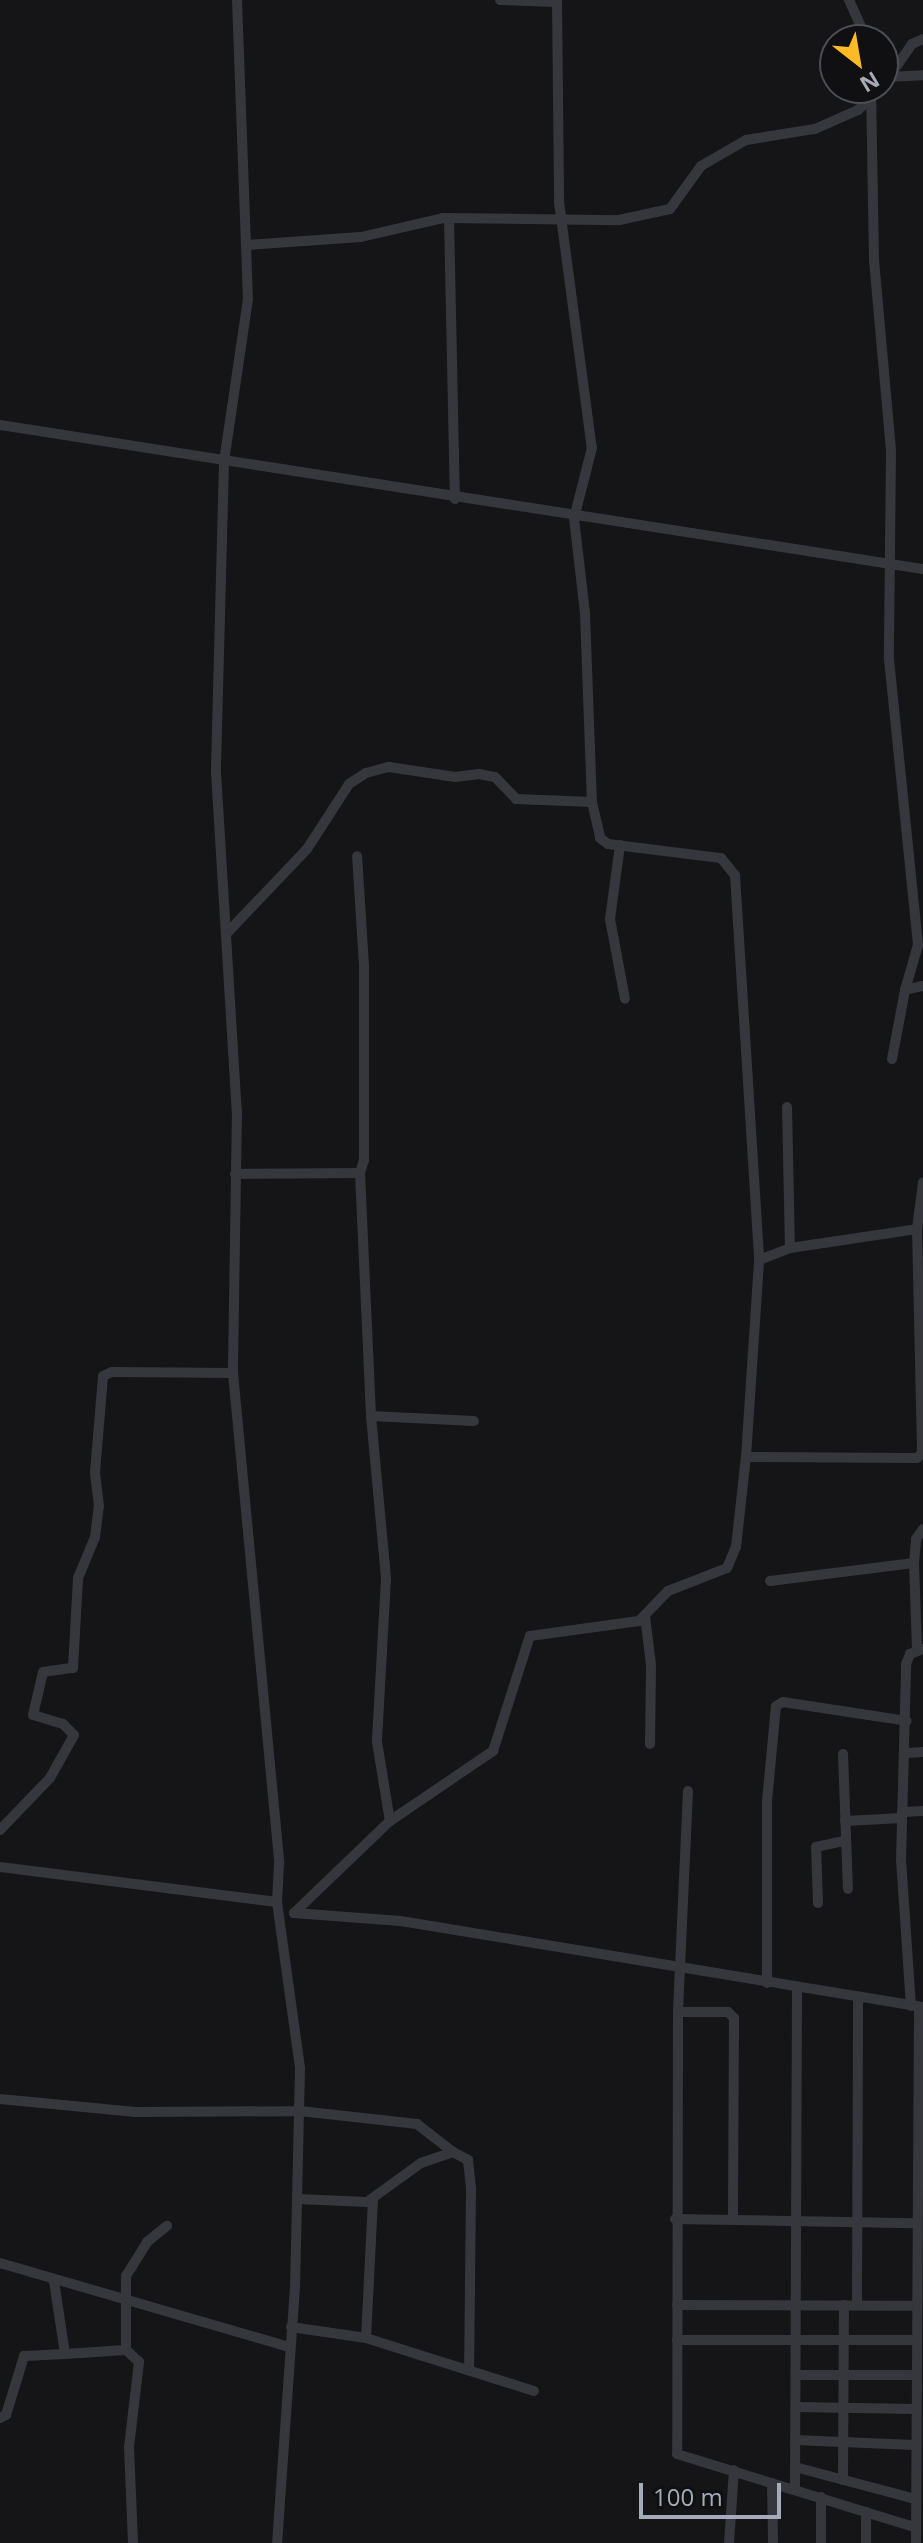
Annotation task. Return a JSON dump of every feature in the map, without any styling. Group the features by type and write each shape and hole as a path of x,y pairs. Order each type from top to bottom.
{"street":[{"path":"237,0 248,299 224,462 216,772 237,1111 233,1373 278,1850 279,1907 300,2068 298,2199 277,2543"},
{"path":"294,1913 390,1821 493,1751 530,1636 625,1625 645,1616 682,1583 727,1568 736,1547 746,1457 759,1260 735,875 721,858 620,845 600,838 592,802 585,613 574,518 592,448 561,217 557,1 500,0"},
{"path":"849,0 860,24"},
{"path":"899,63 912,44 923,39"},
{"path":"899,81 923,75"},
{"path":"247,245 361,237 449,218 619,220 670,209 701,166 746,140 815,129 854,104"},
{"path":"871,104 874,260 891,452 893,564 889,659 918,945 905,990 892,1059"},
{"path":"449,218 455,499"},
{"path":"0,425 574,518 923,569"},
{"path":"227,933 307,849 349,784 366,773 389,767 455,777 479,774 495,777 516,799 592,802"},
{"path":"620,845 610,919 625,999"},
{"path":"357,856 364,966 364,1160 360,1173 371,1416 386,1579 377,1742 390,1821"},
{"path":"905,990 923,986"},
{"path":"787,1107 790,1248"},
{"path":"235,1174 360,1173"},
{"path":"746,1457 917,1458 922,1452 921,1278 917,1229 923,1182"},
{"path":"759,1260 790,1248 917,1229"},
{"path":"0,1830 50,1778 74,1735 63,1724 33,1715 43,1672 73,1668 78,1578 95,1537 99,1506 95,1472 103,1376 112,1372 233,1373"},
{"path":"371,1416 474,1421"},
{"path":"916,2543 914,2223 918,2007 902,1815 907,1753 906,1664 920,1649 914,1563 916,1539 923,1529"},
{"path":"770,1581 914,1563"},
{"path":"645,1616 651,1665 650,1744"},
{"path":"767,1983 767,1801 776,1706 783,1702 907,1721"},
{"path":"907,1753 923,1752"},
{"path":"843,1754 848,1889"},
{"path":"688,1791 678,2012 675,2219 677,2454 915,2527"},
{"path":"845,1821 923,1811"},
{"path":"818,1903 816,1847 844,1841"},
{"path":"0,1867 279,1907 294,1913 401,1921 918,2007"},
{"path":"795,2490 797,1987"},
{"path":"857,2305 858,1997"},
{"path":"678,2012 728,2012 734,2018 733,2220"},
{"path":"0,2099 135,2112 300,2111 417,2124 468,2160 471,2188 469,2368"},
{"path":"298,2199 373,2200 421,2163 453,2152"},
{"path":"366,2338 373,2200"},
{"path":"675,2219 914,2223"},
{"path":"126,2350 128,2268 167,2226"},
{"path":"0,2263 289,2347"},
{"path":"54,2281 65,2354"},
{"path":"677,2305 914,2306"},
{"path":"843,2480 844,2305"},
{"path":"291,2327 366,2338 534,2391"},
{"path":"677,2340 914,2340"},
{"path":"0,2418 6,2415 24,2356 126,2350 139,2362 129,2447 133,2543"},
{"path":"796,2375 915,2375"},
{"path":"796,2407 915,2409"},
{"path":"795,2440 915,2445"},
{"path":"795,2467 915,2499"},
{"path":"729,2543 734,2470"},
{"path":"772,2483 773,2543"},
{"path":"821,2497 821,2543"},
{"path":"866,2512 866,2543"}]}
